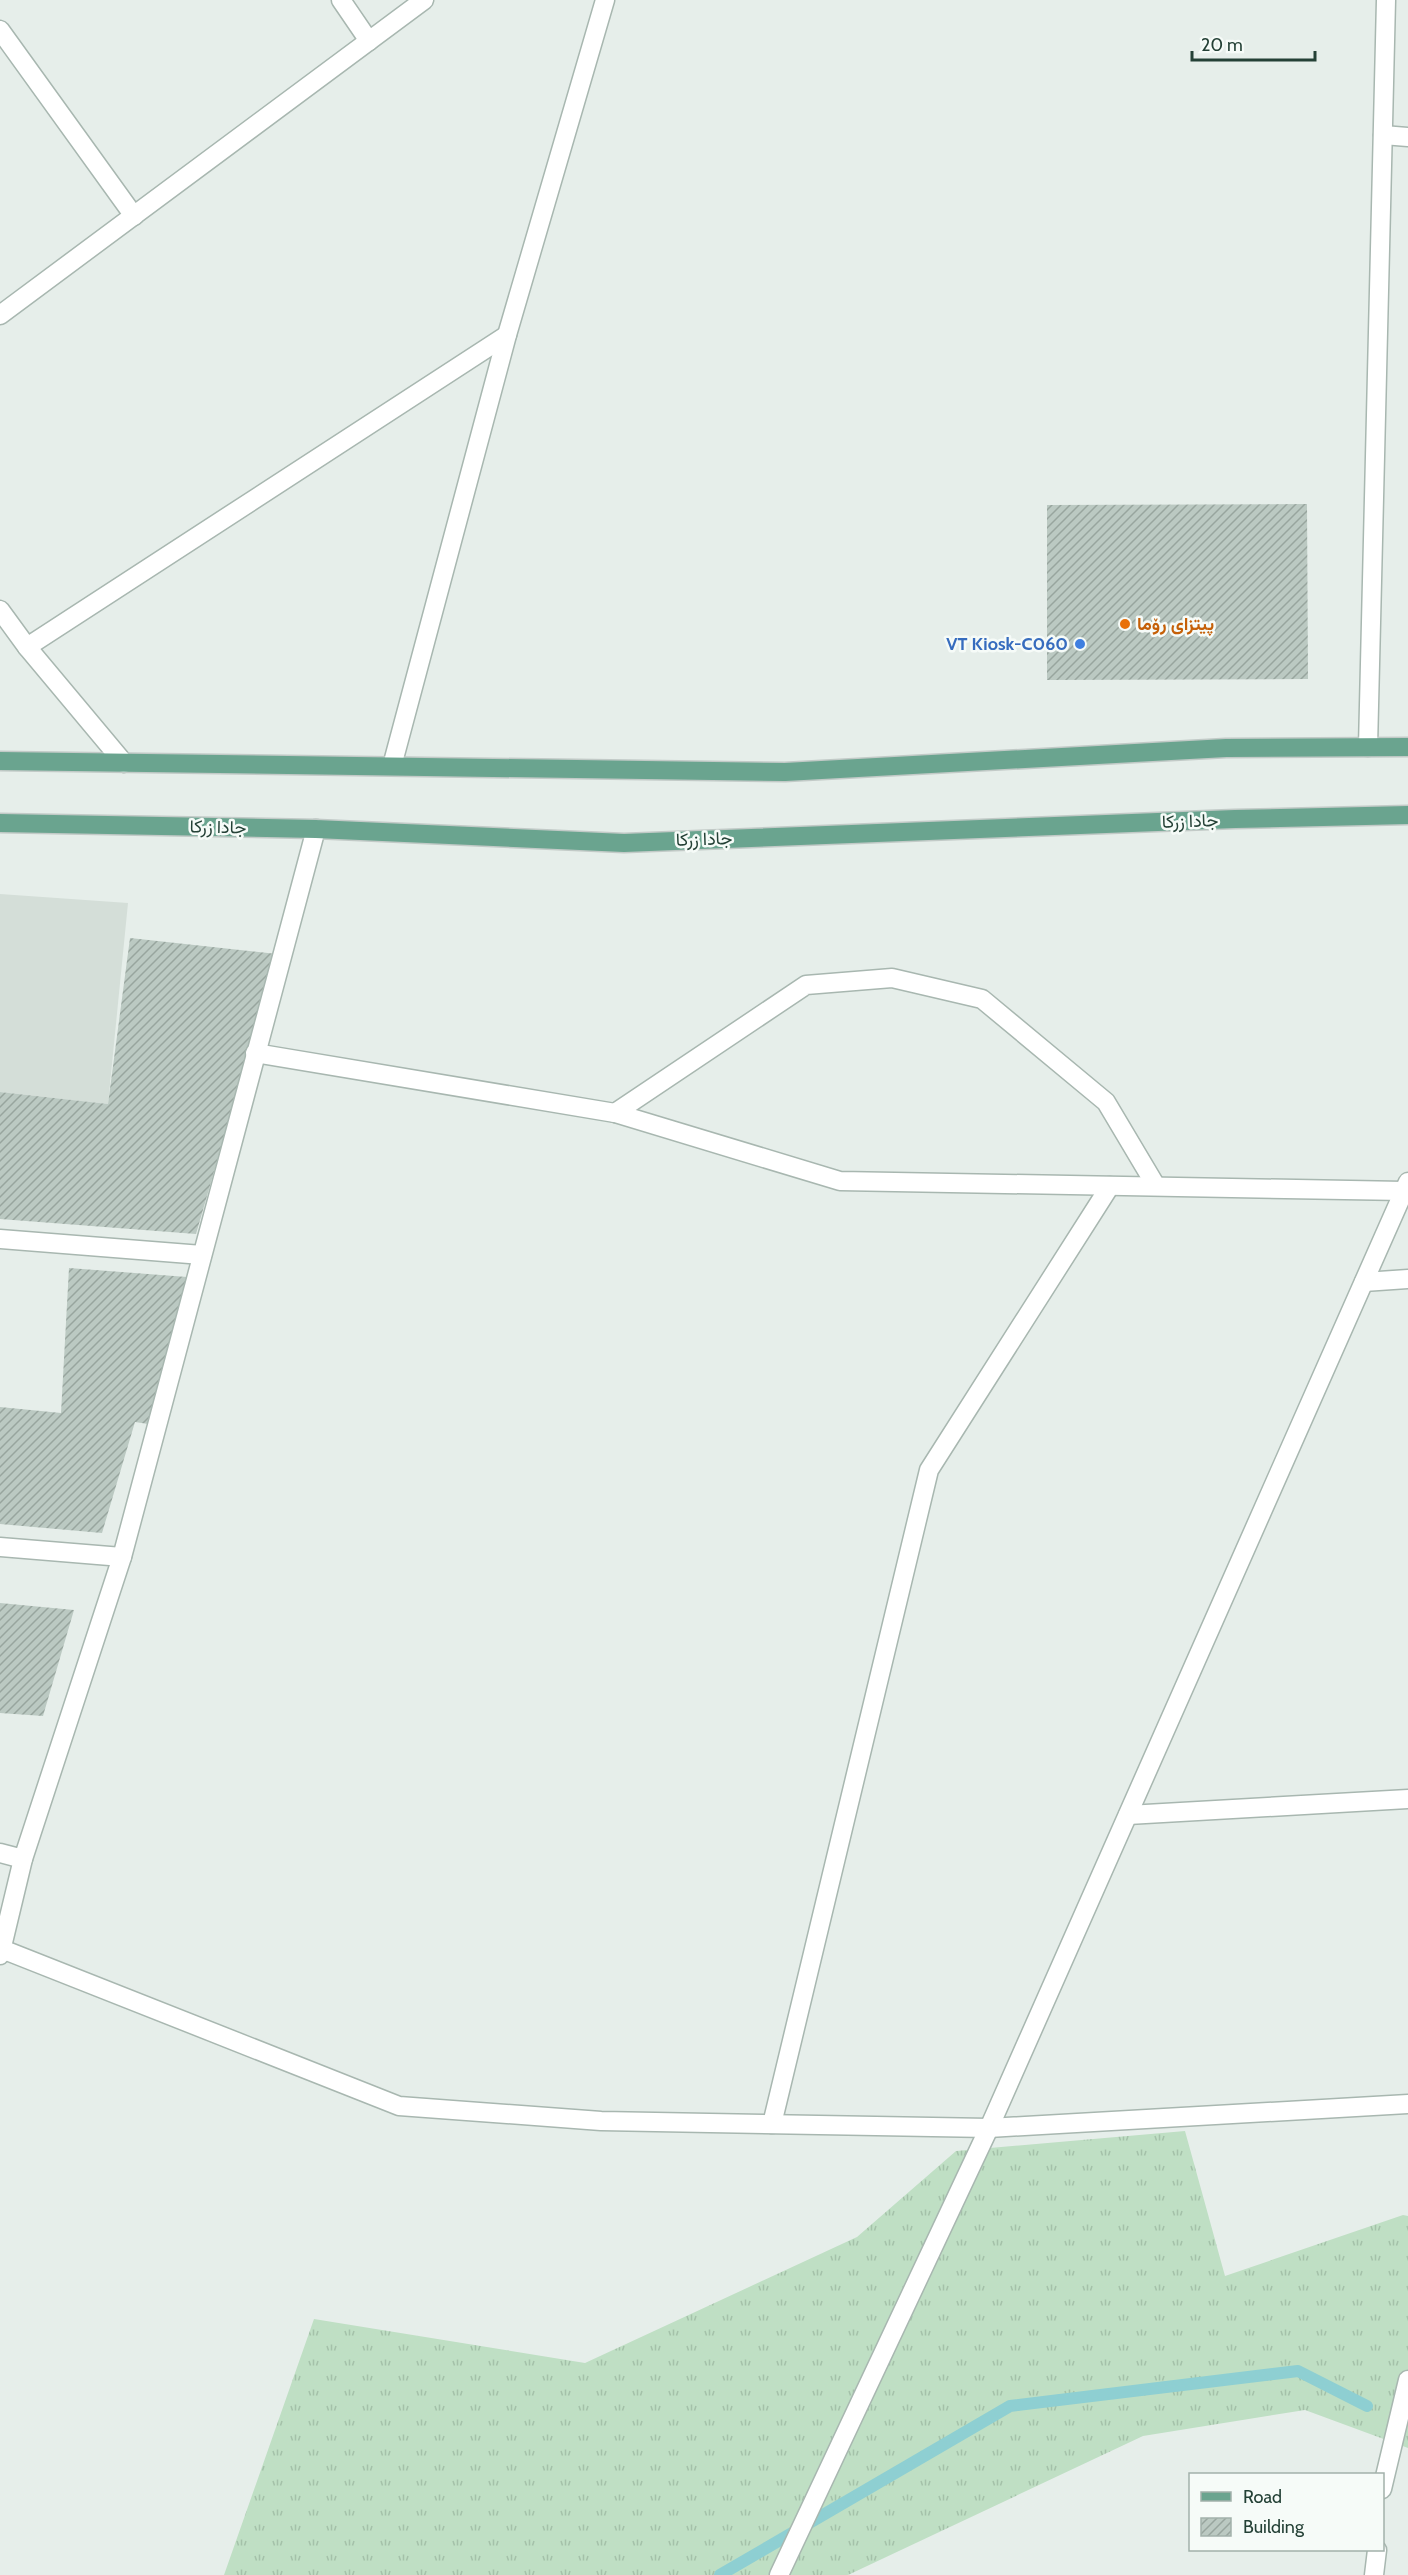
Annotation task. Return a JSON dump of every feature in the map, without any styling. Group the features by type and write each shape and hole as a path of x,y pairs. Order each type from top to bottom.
{"main road":[{"path":"0,760 785,772 1226,748 1368,747 1404,744"},
{"name":"جادا زرکا","path":"0,823 316,829 624,843 1235,819 1408,815"}],"street":[{"path":"341,0 369,41"},
{"path":"0,315 424,0"},
{"path":"392,766 507,334 605,0"},
{"path":"1368,747 1386,0"},
{"path":"0,30 134,216"},
{"path":"1383,135 1408,137"},
{"path":"27,647 507,334"},
{"path":"0,610 27,647 124,763"},
{"path":"316,829 122,1557 23,1859 1,1952 399,2106 601,2121 989,2128 1408,2104"},
{"path":"615,1113 806,985 892,978 982,999 1106,1102 1156,1186"},
{"path":"255,1053 615,1113 840,1181 1110,1186 1406,1186 989,2128 779,2575"},
{"path":"772,2124 929,1470 1110,1186"},
{"path":"0,1239 202,1255"},
{"path":"1364,1282 1408,1279"},
{"path":"0,1547 122,1557"},
{"path":"1128,1815 1408,1799"},
{"path":"0,1853 23,1859"},
{"path":"1384,2485 1408,2380"},
{"path":"1374,2575 1377,2551"}],"shaded area":[{"path":"0,894 128,903 108,1104 0,1092"}],"green space":[{"path":"1185,2131 1225,2276 1403,2215 1408,2216 1408,2448 1305,2410 1143,2436 848,2575 224,2575 314,2319 585,2363 857,2237 956,2151"}],"building":[{"path":"1307,504 1308,679 1047,680 1047,505"},
{"path":"130,938 277,954 196,1234 0,1219 0,1092 108,1104"},
{"path":"69,1268 187,1277 148,1424 135,1422 102,1533 0,1524 0,1407 61,1413"},
{"path":"0,1603 74,1610 43,1716 0,1713"}],"waterway":[{"path":"720,2575 1010,2406 1298,2371 1367,2406"}],"place":[{"name":"پیتزای رۆما","path":"1125,624"},
{"name":"VT Kiosk-C060","path":"1080,644"}]}
